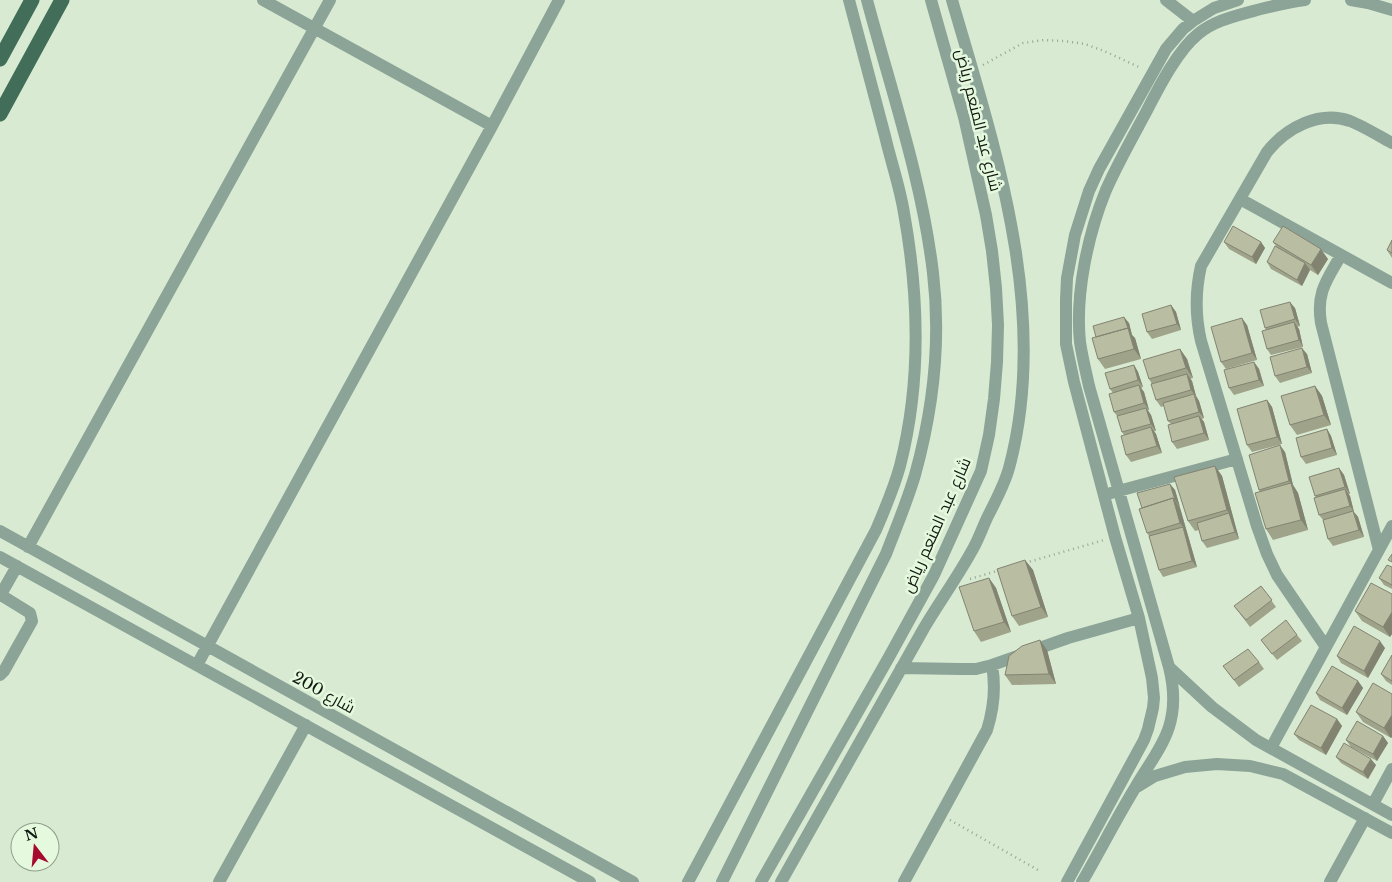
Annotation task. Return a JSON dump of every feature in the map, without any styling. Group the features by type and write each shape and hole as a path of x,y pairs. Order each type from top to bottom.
{"main road":[{"path":"0,59 32,0"},
{"path":"0,114 62,0"}],"street":[{"path":"264,0 492,126"},
{"path":"28,547 330,0"},
{"path":"197,665 559,0"},
{"path":"688,882 876,530 893,489 904,447 912,398 915,341 915,309 910,252 897,179 850,0"},
{"path":"722,882 886,554 914,477 930,405 935,356 936,315 933,274 927,234 906,140 867,0"},
{"name":"شارع عبد المنعم رياض","path":"761,882 934,575 981,471 989,435 994,399 998,325 992,251 964,116 930,0"},
{"path":"781,882 901,668 975,545 1008,470 1019,417 1024,357 1022,297 1013,233 997,158 952,0"},
{"path":"1166,0 1193,21"},
{"path":"1067,882 1144,740 1153,708 1152,678 1139,618 1115,537 1074,382 1066,344 1067,278 1075,235 1089,191 1099,169 1166,49 1193,21 1214,8 1238,0"},
{"path":"1082,882 1159,748 1169,726 1173,697 1169,667 1089,386 1080,342 1079,320 1083,275 1090,239 1098,211 1116,170 1152,101 1179,55 1188,44 1204,30 1222,20 1281,4 1305,0"},
{"path":"1352,0 1392,10"},
{"path":"1326,647 1278,575 1267,554 1201,341 1196,311 1196,295 1201,266 1266,152 1288,131 1307,122 1328,119 1350,121 1392,143"},
{"path":"1240,199 1392,283"},
{"path":"1341,255 1324,285 1319,302 1319,313 1379,550"},
{"path":"1104,495 1237,459"},
{"path":"1271,748 1392,526"},
{"name":"شارع 200","path":"0,531 633,882"},
{"path":"0,557 590,882"},
{"path":"0,674 4,671 32,621 30,612 0,596 17,566"},
{"path":"901,668 960,669 992,665 1060,641 1139,618"},
{"path":"904,882 987,730 994,698 992,665"},
{"path":"1169,667 1233,724 1271,748 1392,815"},
{"path":"219,882 306,725"},
{"path":"1134,789 1155,776 1185,768 1217,764 1250,766 1283,774 1392,833"},
{"path":"1373,804 1392,769"},
{"path":"1121,782 1134,789"},
{"path":"1330,882 1365,818"}],"path":[{"path":"972,70 1023,43 1044,40 1085,44 1153,73"},
{"path":"1024,563 1115,537"},
{"path":"951,584 1006,569"},
{"path":"942,815 1038,870"}],"building":[{"path":"1233,226 1261,242 1252,257 1224,242"},
{"path":"1283,226 1321,249 1311,265 1273,242"},
{"path":"1392,240 1392,253 1387,250"},
{"path":"1275,246 1305,263 1297,280 1267,262"},
{"path":"1290,302 1295,319 1265,328 1260,310"},
{"path":"1171,305 1177,324 1147,332 1142,314"},
{"path":"1124,317 1128,328 1096,337 1093,326"},
{"path":"1242,318 1252,353 1221,362 1211,327"},
{"path":"1294,322 1299,340 1267,349 1262,331"},
{"path":"1128,328 1134,349 1098,359 1092,338"},
{"path":"1302,348 1307,367 1275,376 1270,357"},
{"path":"1180,349 1186,368 1149,379 1143,360"},
{"path":"1254,362 1259,380 1229,388 1224,370"},
{"path":"1134,365 1138,380 1110,389 1105,373"},
{"path":"1187,374 1191,390 1156,400 1151,384"},
{"path":"1139,385 1144,403 1114,412 1109,394"},
{"path":"1315,386 1324,415 1290,425 1281,396"},
{"path":"1194,394 1199,412 1168,421 1163,403"},
{"path":"1267,400 1277,437 1247,445 1237,409"},
{"path":"1146,408 1151,424 1122,432 1117,416"},
{"path":"1199,416 1204,433 1172,442 1168,425"},
{"path":"1151,427 1157,446 1126,455 1121,436"},
{"path":"1327,429 1332,448 1301,457 1296,438"},
{"path":"1280,445 1289,481 1259,490 1249,455"},
{"path":"1215,466 1227,510 1188,521 1174,477"},
{"path":"1339,468 1345,487 1315,496 1309,477"},
{"path":"1291,483 1301,520 1266,529 1255,493"},
{"path":"1170,484 1175,500 1173,498 1142,508 1137,493"},
{"path":"1345,489 1350,506 1319,515 1314,498"},
{"path":"1173,498 1180,523 1147,533 1139,509"},
{"path":"1353,511 1359,530 1328,539 1323,520"},
{"path":"1229,513 1235,532 1202,541 1197,523"},
{"path":"1183,527 1192,561 1159,570 1149,536"},
{"path":"1392,554 1392,562 1388,560"},
{"path":"1025,560 1041,607 1012,616 997,569"},
{"path":"1387,565 1392,567 1392,585 1379,578"},
{"path":"989,578 1004,622 974,631 959,587"},
{"path":"1371,583 1392,594 1392,612 1383,627 1355,611"},
{"path":"1261,586 1272,600 1246,620 1234,606"},
{"path":"1286,620 1297,635 1272,654 1261,640"},
{"path":"1354,626 1380,641 1364,671 1337,656"},
{"path":"1040,640 1049,674 1005,675 1009,656 1022,646"},
{"path":"1248,649 1259,662 1234,680 1223,666"},
{"path":"1392,655 1392,681 1381,674"},
{"path":"1332,666 1358,681 1342,708 1316,693"},
{"path":"1373,683 1392,694 1392,715 1384,728 1356,712"},
{"path":"1311,705 1337,719 1321,748 1294,734"},
{"path":"1357,721 1383,736 1373,754 1346,740"},
{"path":"1344,743 1371,759 1363,772 1336,757"}]}
